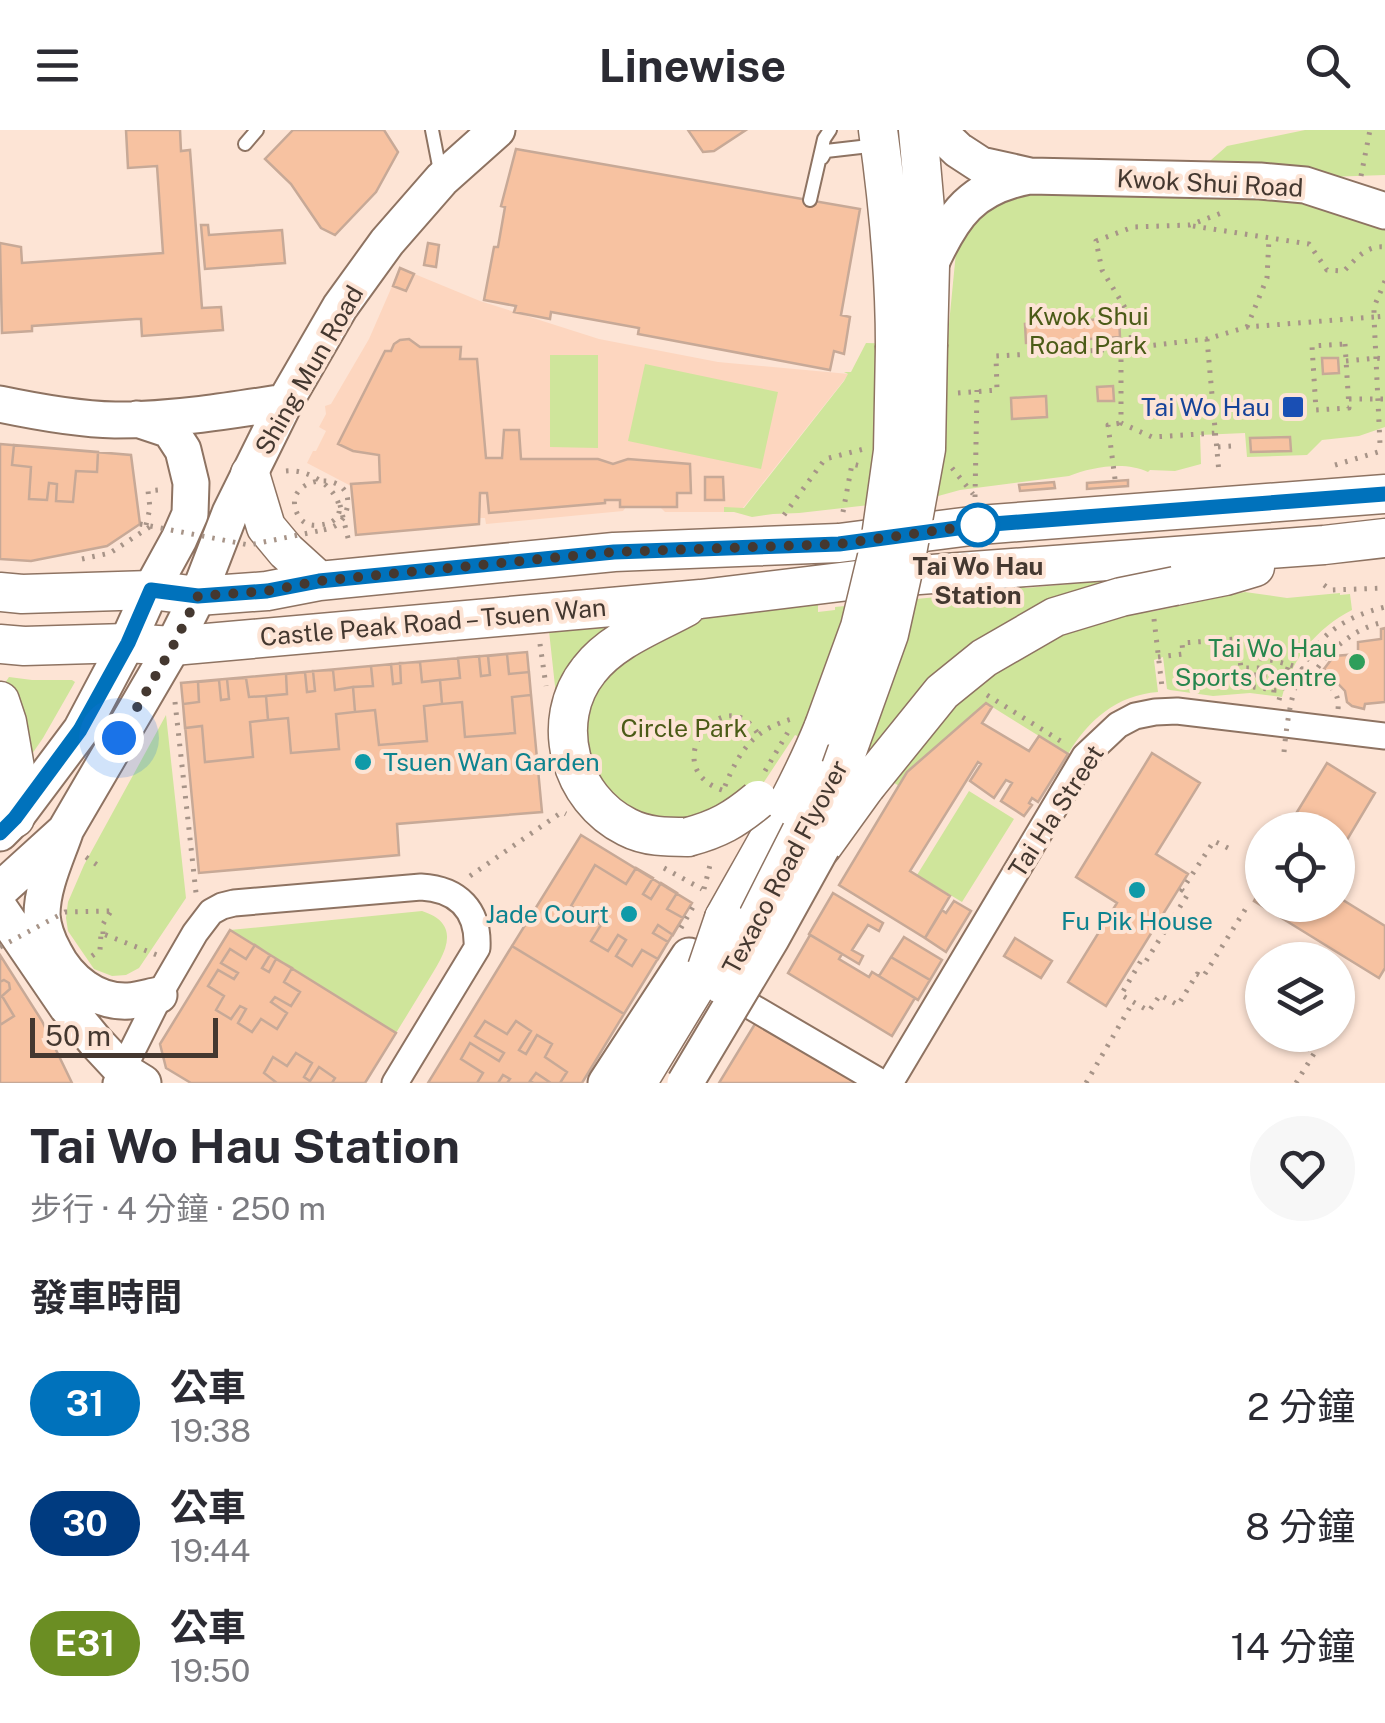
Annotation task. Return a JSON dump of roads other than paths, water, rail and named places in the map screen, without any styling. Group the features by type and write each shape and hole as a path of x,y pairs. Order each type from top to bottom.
{"main road":[{"name":"Shing Mun Road","path":"76,844 198,596 230,513 268,472 285,402 340,307 386,242 442,179 497,130"},
{"path":"912,345 930,265 918,130"},
{"name":"Kwok Shui Road","path":"937,130 981,165 1030,176 1306,184 1385,211"},
{"path":"879,138 892,270 912,345"},
{"name":"Kwok Shui Road","path":"930,265 944,234 966,206 1004,181 1030,176"},
{"name":"Texaco Road Flyover","path":"637,1083 707,968 709,912 804,773 806,729 860,628 880,544 912,345"},
{"name":"Texaco Road Flyover","path":"661,1083 841,768 888,634 926,450 912,345"},
{"path":"0,404 112,420 215,414 285,402"},
{"path":"7,825 80,730 128,643 190,514 191,482 182,450 170,430 137,419"},
{"path":"268,472 266,527 319,581"},
{"name":"Castle Peak Road – Tsuen Wan","path":"0,592 151,590 198,596 614,552 839,544 993,524 1385,494"},
{"path":"685,1083 822,847 942,692 984,658 1055,617 1121,597 1164,597 1324,545 1385,538"},
{"name":"Castle Peak Road – Tsuen Wan","path":"0,644 173,646 701,599 865,579 1324,545"},
{"path":"701,599 615,645 586,673 576,690 568,726 570,757 582,787 605,814 630,828 700,848 715,830 758,800 806,729"},
{"path":"0,702 8,722 18,785 7,825"},
{"path":"822,847 841,768"},
{"path":"0,890 76,844"},
{"path":"76,844 46,890 42,912 58,961 79,986 100,996 126,1002 160,995"},
{"path":"0,910 68,1006 127,1079"},
{"path":"606,1083 689,956 709,912"}],"street":[{"name":"Tai Ha Street","path":"890,1083 1085,756 1118,725 1134,716 1177,711 1385,736"},
{"path":"127,1079 160,995 212,912 234,903 438,888 463,903 472,916 478,931 478,948 394,1083"},
{"path":"752,1008 882,1083"}],"lane":[{"path":"244,144 257,130"},
{"path":"432,130 442,179"},
{"path":"810,200 829,140 879,138"}],"place":[{"name":"Tai Wo Hau","path":"1293,407"},
{"name":"Tai Wo Hau Station","path":"978,525"},
{"name":"Tai Wo Hau Sports Centre","path":"1357,662"},
{"name":"Tsuen Wan Garden","path":"363,762"},
{"name":"Fu Pik House","path":"1137,890"},
{"name":"Jade Court","path":"629,914"}],"park label":[{"name":"Kwok Shui Road Park","path":"1088,330"},
{"name":"Circle Park","path":"684,728"}]}
